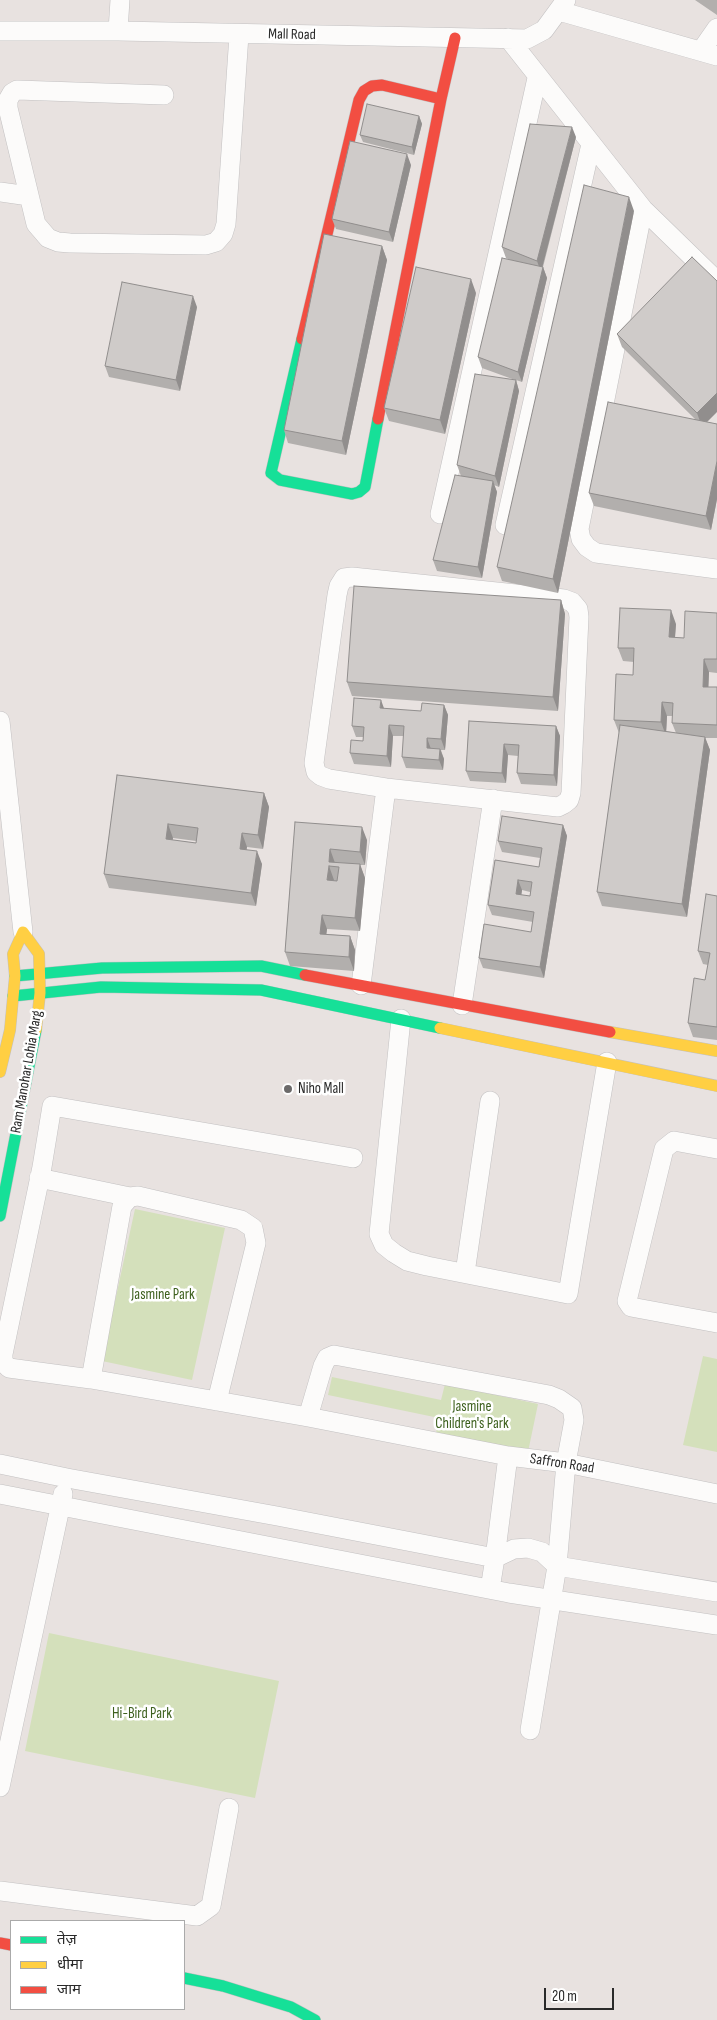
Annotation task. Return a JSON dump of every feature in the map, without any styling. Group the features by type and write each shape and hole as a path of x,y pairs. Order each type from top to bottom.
{"street":[{"path":"118,31 120,0"},
{"path":"563,5 709,53 717,28"},
{"name":"Mall Road","path":"0,31 118,31 527,39 544,30 563,5"},
{"path":"164,95 17,90 12,93 8,100 8,108 29,196 36,224 48,238 58,242 206,245 216,242 226,224 239,34"},
{"path":"441,98 382,85 372,86 364,91 359,100 271,466 272,474 280,480 352,494 360,492 365,487 441,98 455,38"},
{"path":"508,38 537,78 643,209 717,281"},
{"path":"440,514 537,78"},
{"path":"505,525 591,144"},
{"path":"0,192 29,196"},
{"path":"643,209 579,528 581,539 587,547 596,553 717,569"},
{"path":"352,577 564,599 572,602 578,609 579,617 570,793 568,800 558,807 386,788 321,776 316,772 314,763 337,595 339,586 344,578 352,577"},
{"name":"Ram Manohar Lohia Marg","path":"0,721 6,834 23,932 39,954 40,974 36,1032 0,1216"},
{"path":"362,986 386,788"},
{"path":"462,1005 493,800"},
{"name":"Ram Manohar Lohia Marg","path":"0,1072 10,1030 14,976 13,954 23,932"},
{"path":"14,976 102,968 261,966 462,1005 501,1026 607,1062 717,1086"},
{"path":"13,996 101,987 261,990 401,1019 501,1026 717,1051"},
{"path":"401,1019 379,1234 384,1244 394,1254 407,1261 568,1294 607,1062"},
{"path":"466,1273 490,1101"},
{"path":"353,1158 52,1106 3,1354 3,1362 9,1368 91,1379 308,1417 508,1456"},
{"path":"717,1149 674,1141 664,1149 627,1300 631,1307 717,1323"},
{"path":"39,1178 130,1197 138,1196 241,1220 254,1228 256,1243 217,1401"},
{"path":"91,1379 122,1206 130,1197"},
{"path":"308,1417 323,1366 327,1358 334,1355 549,1395 572,1408 574,1420 566,1463 553,1600 530,1730"},
{"name":"Saffron Road","path":"490,1589 508,1456 566,1463 717,1494"},
{"path":"0,1464 495,1558 514,1549 528,1548 542,1552 557,1566 717,1592"},
{"path":"0,1786 67,1478"},
{"path":"0,1494 490,1589 717,1625"},
{"path":"196,1532 202,1502"},
{"path":"0,1891 197,1916 211,1906 229,1808"},
{"path":"185,1978 223,1986 291,2007 314,2020"}],"green space":[{"name":"Jasmine Park","path":"135,1209 225,1228 192,1380 102,1361"},
{"path":"703,1356 717,1359 717,1452 683,1445"},
{"name":"Jasmine Children's Park","path":"332,1377 441,1400 445,1384 538,1404 528,1452 436,1433 439,1418 328,1395"},
{"name":"Hi-Bird Park","path":"49,1633 279,1681 255,1798 25,1751"}],"building":[{"path":"367,104 419,116 412,147 360,135"},
{"path":"530,124 572,127 537,261 502,247"},
{"path":"350,141 407,154 389,232 332,219"},
{"path":"584,185 629,197 553,579 497,567"},
{"path":"324,234 382,246 342,441 284,430"},
{"path":"692,257 717,281 717,393 697,413 617,334"},
{"path":"502,258 543,267 518,372 478,357"},
{"path":"416,267 471,279 440,420 384,408"},
{"path":"122,282 193,296 176,380 105,366"},
{"path":"475,374 516,380 495,476 457,465"},
{"path":"608,402 717,424 717,461 706,516 589,493"},
{"path":"455,475 493,481 478,567 433,560"},
{"path":"354,586 561,600 553,697 347,682"},
{"path":"620,608 671,610 669,637 684,638 685,611 717,613 717,659 704,659 703,687 717,687 717,725 672,723 673,703 662,702 661,722 614,720 616,674 633,675 634,648 618,648"},
{"path":"354,698 381,700 380,708 421,711 422,703 444,705 441,739 427,738 427,748 440,749 439,760 402,757 404,726 389,725 387,756 350,753 351,740 363,741 364,727 352,726"},
{"path":"469,721 556,726 554,775 517,773 519,745 504,744 502,773 466,771"},
{"path":"620,725 705,737 682,904 597,892"},
{"path":"117,775 264,793 258,835 242,833 240,849 257,851 251,893 104,874","holes":["168,824 198,828 196,843 166,839"]},
{"path":"502,816 563,825 540,967 479,958 484,924 531,932 534,912 488,905 495,860 539,867 542,848 498,841","holes":["518,880 532,882 530,896 516,894"]},
{"path":"295,822 362,827 360,852 330,849 329,862 360,864 355,918 322,915 320,934 350,936 349,957 285,952","holes":["329,866 339,867 337,881 327,880"]},
{"path":"706,894 717,896 717,1027 688,1023 694,978 705,980 710,953 698,951"}],"traffic: fast":[{"path":"302,339 271,473 280,480 352,494 359,492 365,487 378,419"},
{"path":"15,976 102,968 261,966 305,975"},
{"path":"13,996 101,987 261,990 440,1028"},
{"path":"0,1216 36,1030"},
{"path":"185,1978 223,1986 291,2007 315,2020"}],"traffic: slow":[{"path":"0,1072 10,1030 15,976 13,954 23,932 39,954 40,993 36,1030"},
{"path":"440,1028 717,1086"},
{"path":"610,1032 717,1051"}],"traffic: jam":[{"path":"378,419 441,99 455,38"},
{"path":"302,339 359,100 364,91 372,86 382,85 441,99"},
{"path":"305,975 610,1032"},
{"path":"0,1943 10,1945"}],"place":[{"name":"Niho Mall","path":"288,1089"}]}
